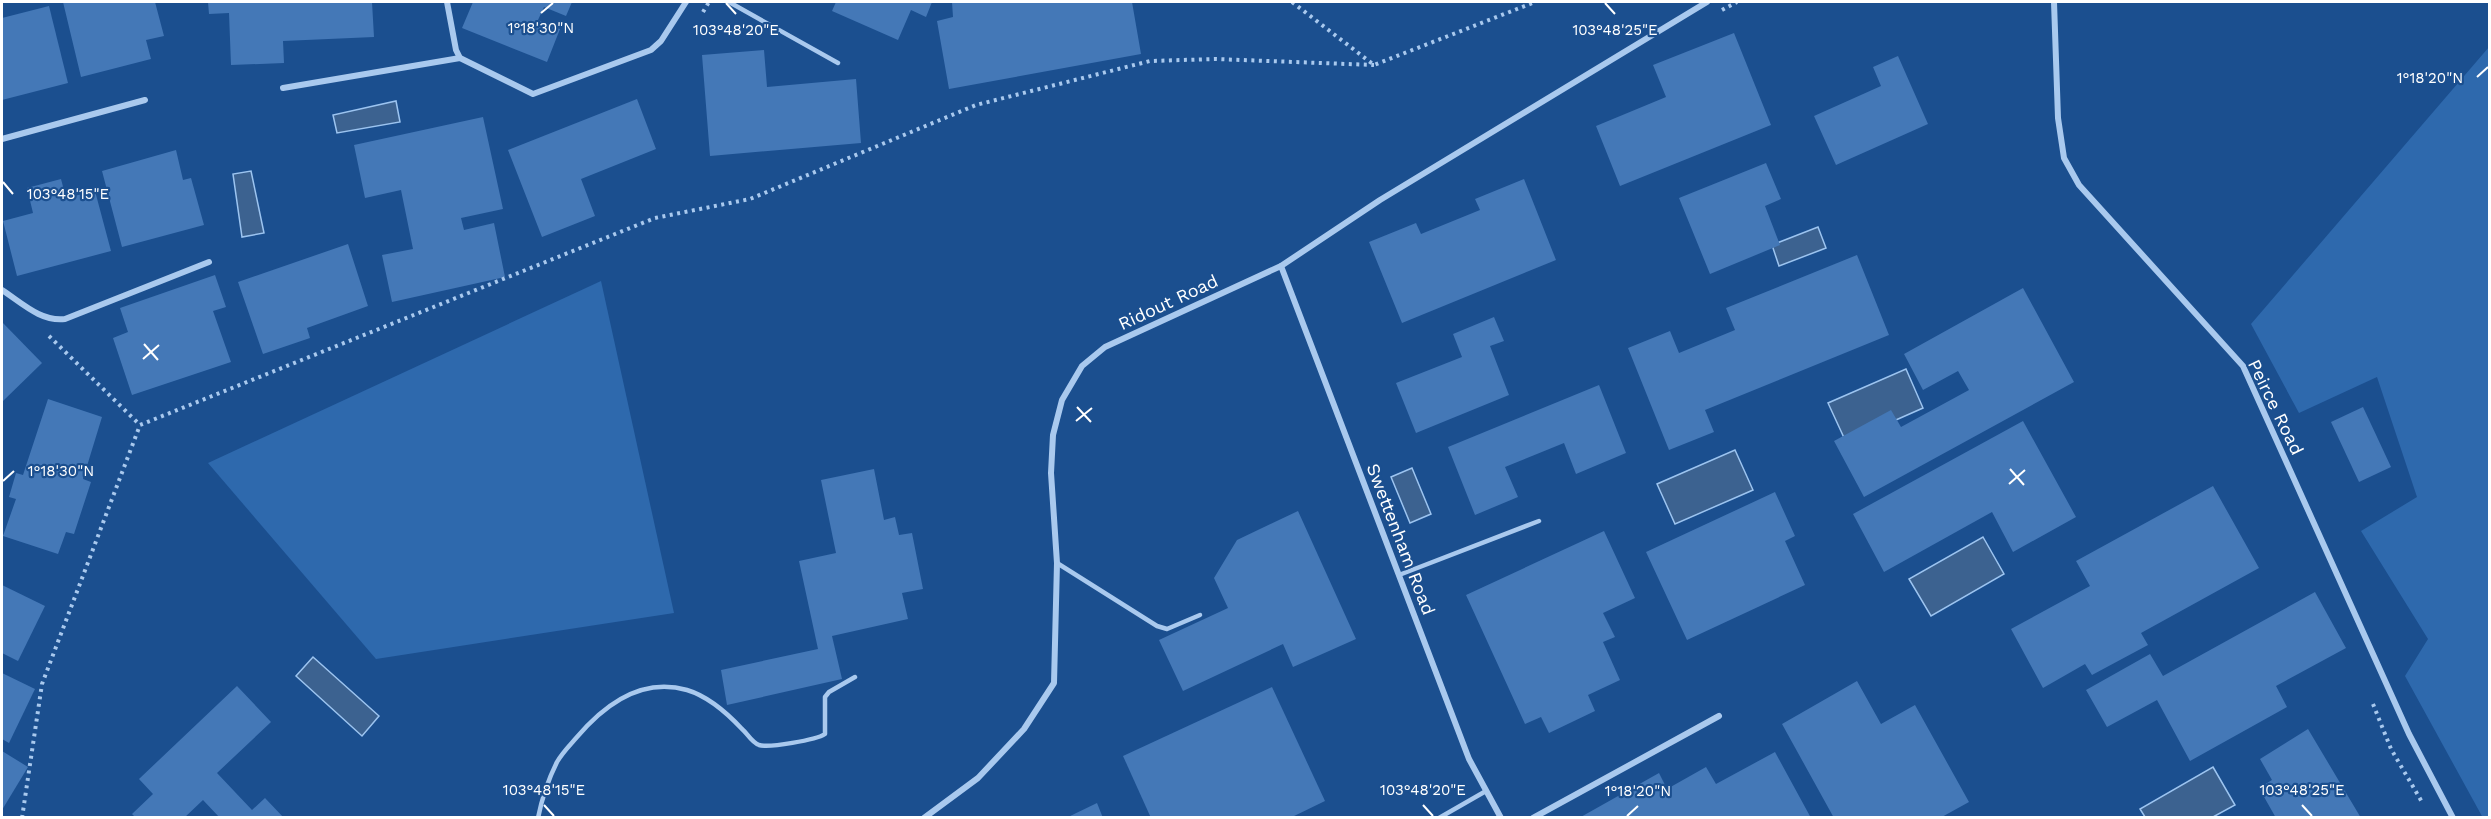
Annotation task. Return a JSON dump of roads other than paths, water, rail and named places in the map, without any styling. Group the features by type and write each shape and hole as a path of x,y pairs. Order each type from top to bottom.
{"street":[{"path":"447,2 456,50 460,58 526,92 542,92 651,50 661,41 686,2"},
{"name":"Ridout Road","path":"924,818 978,778 1024,729 1054,684 1057,563 1051,473 1053,435 1062,400 1082,366 1105,347 1281,266 1380,200 1707,2"},
{"name":"Peirce Road","path":"2054,2 2058,118 2064,158 2079,185 2243,366 2409,734 2452,818"},
{"path":"283,88 460,58"},
{"path":"2,139 145,100"},
{"path":"2,290 42,316 52,320 65,319 208,262"},
{"name":"Swettenham Road","path":"1281,266 1469,759 1501,818"},
{"path":"1533,818 1719,716"}],"lane":[{"path":"729,2 838,63"},
{"path":"1399,574 1539,522"},
{"path":"1057,563 1157,626 1167,629 1200,615"},
{"path":"538,818 546,785 558,759 588,724 611,704 636,690 655,686 687,690 723,712 752,741 769,746 825,734 825,697 829,692 855,677"},
{"path":"1439,818 1486,791"}]}
